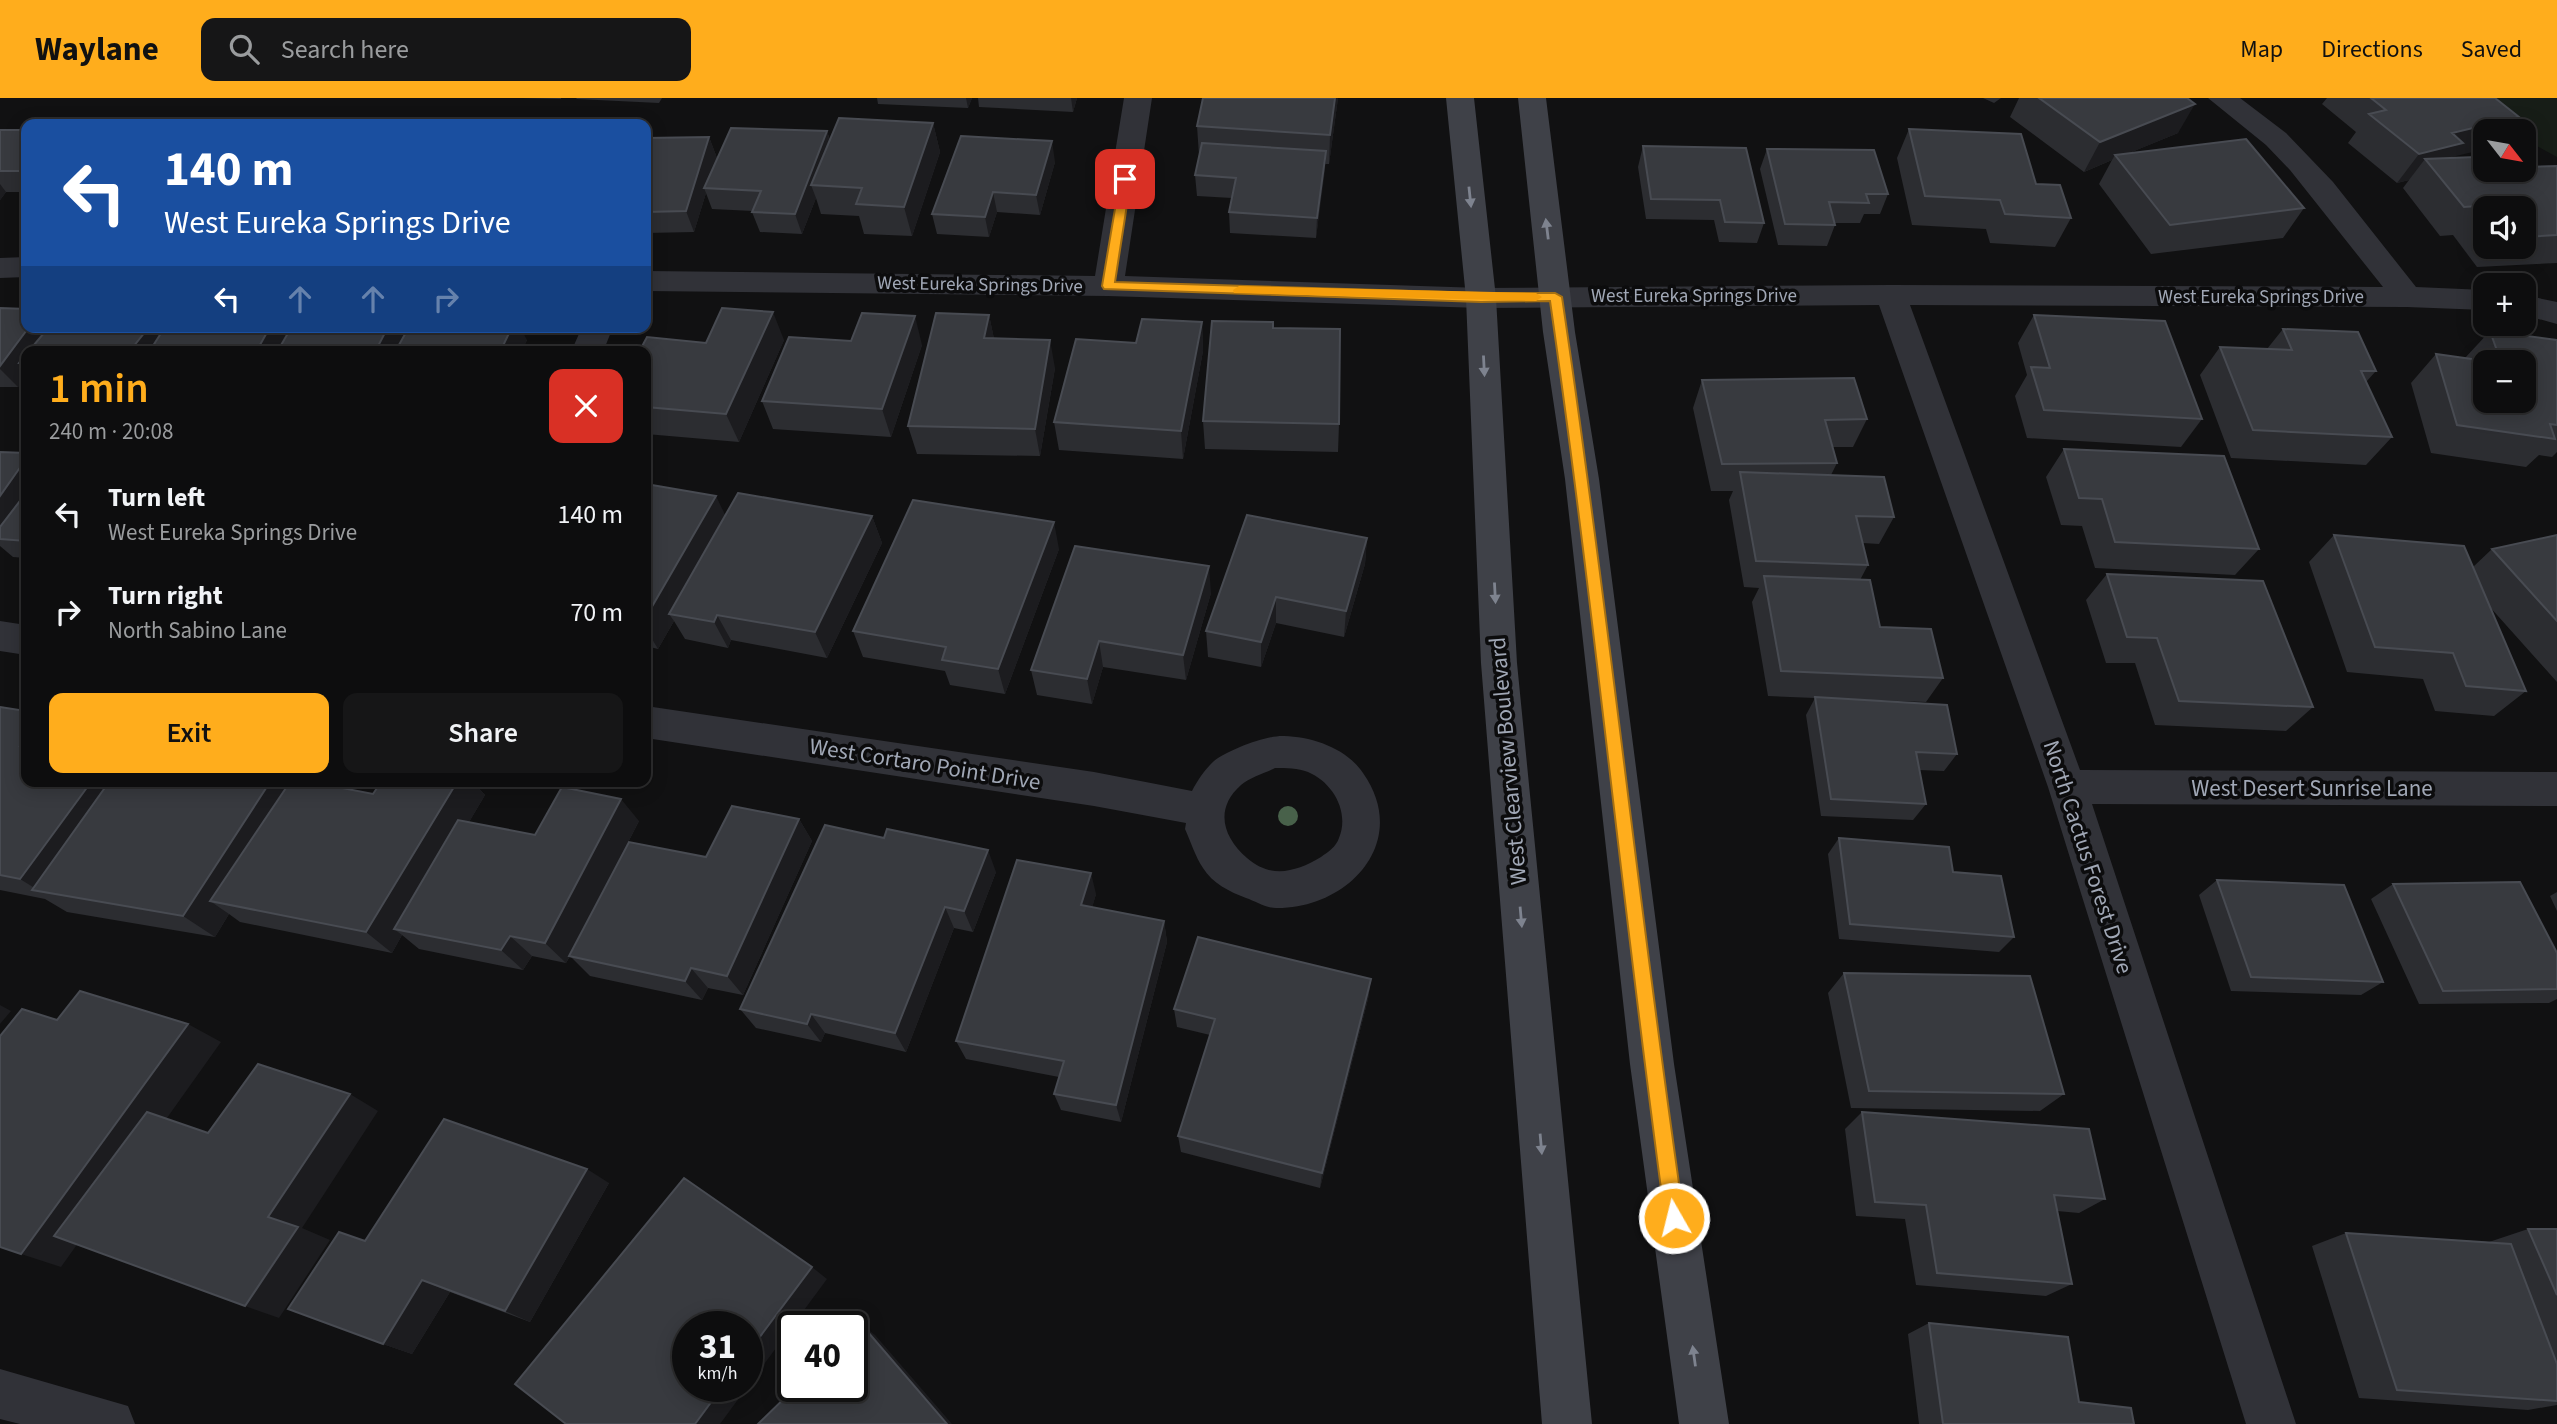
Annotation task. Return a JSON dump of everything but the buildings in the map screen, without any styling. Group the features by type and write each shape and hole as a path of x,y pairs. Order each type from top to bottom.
{"street":[{"path":"1108,286 1138,98"},
{"name":"West Clearview Boulevard","path":"1460,98 1481,298 1499,663 1567,1424"},
{"path":"1532,98 1555,297 1582,479 1653,1063 1704,1424"},
{"path":"2222,98 2245,112 2311,174 2407,297"},
{"path":"0,268 21,267"},
{"name":"West Eureka Springs Drive","path":"651,281 1108,286 1481,298 1891,295 2473,300"},
{"name":"North Cactus Forest Drive","path":"1891,295 2067,787 2271,1424"},
{"path":"2536,308 2557,313"},
{"path":"0,636 21,639"},
{"name":"West Cortaro Point Drive","path":"651,723 1094,789 1204,810"},
{"name":"West Desert Sunrise Lane","path":"2067,787 2557,789"},
{"path":"0,1394 110,1424"}],"shaded area":[{"path":"2465,98 2557,98 2557,157 2536,146 2536,119 2496,119"}],"slow traffic":[{"path":"1239,290 1481,298 1536,297"}],"route":[{"path":"1125,179 1108,286 1481,298 1555,297 1582,479 1674,1218"}]}
